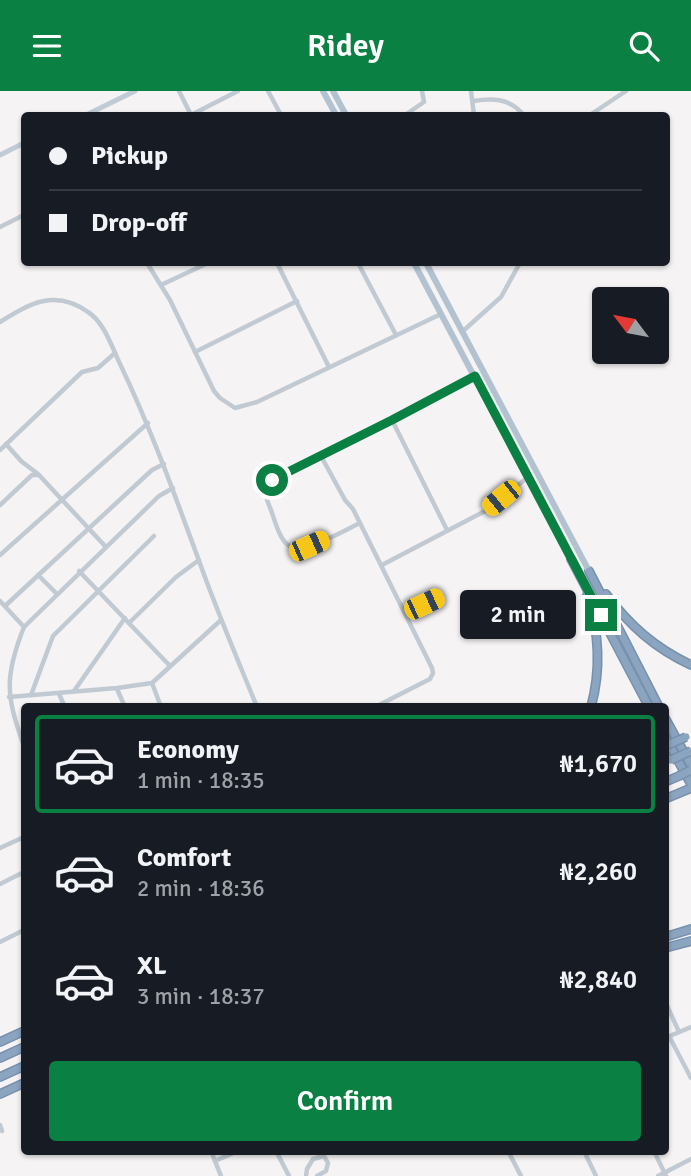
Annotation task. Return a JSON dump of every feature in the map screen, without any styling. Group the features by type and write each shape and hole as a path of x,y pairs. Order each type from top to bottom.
{"highway":[{"path":"571,559 589,603 597,641 598,678 592,703"},
{"path":"571,559 647,703"},
{"path":"589,571 615,607 640,634 691,665"},
{"path":"589,571 657,703"},
{"path":"669,726 691,765"},
{"path":"669,744 688,736"},
{"path":"669,745 689,787 669,797"},
{"path":"669,762 691,751"},
{"path":"669,780 691,770"},
{"path":"669,936 691,929"},
{"path":"669,947 691,941"},
{"path":"0,1042 21,1035"},
{"path":"0,1058 21,1048"},
{"path":"0,1077 21,1067"},
{"path":"0,1094 21,1084"}],"main road":[{"path":"323,91 334,112"},
{"path":"333,91 344,112"},
{"path":"416,266 571,559"},
{"path":"428,266 589,571"}],"street":[{"path":"92,112 135,91"},
{"path":"179,91 190,112"},
{"path":"197,112 238,91"},
{"path":"268,91 279,112"},
{"path":"409,112 424,102 422,91"},
{"path":"471,91 474,112"},
{"path":"594,112 626,91"},
{"path":"472,101 504,101 519,112"},
{"path":"0,155 21,144"},
{"path":"0,227 21,216"},
{"path":"148,266 170,300 214,391 235,408 257,402 441,314"},
{"path":"160,285 201,266"},
{"path":"279,266 329,367"},
{"path":"360,266 396,335"},
{"path":"463,331 502,297 518,266"},
{"path":"0,322 27,305 57,300 72,303 90,312 97,319 148,423 255,703"},
{"path":"195,352 297,301"},
{"path":"0,450 82,372 102,366 115,353"},
{"path":"360,523 303,548 290,546 282,537 267,501 266,488 272,480 475,376"},
{"path":"392,420 447,530"},
{"path":"0,555 148,423"},
{"path":"6,445 21,461 35,469 105,546"},
{"path":"321,456 382,565 433,673 430,679 383,703"},
{"path":"5,606 152,470 164,464"},
{"path":"0,505 32,475 39,475"},
{"path":"382,565 487,510 528,477"},
{"path":"21,737 9,697 10,667 24,627 105,546 159,496 173,488"},
{"path":"31,695 50,641 154,535"},
{"path":"73,692 127,620 199,560"},
{"path":"79,571 170,666"},
{"path":"38,575 57,594"},
{"path":"406,613 442,596"},
{"path":"0,601 24,627"},
{"path":"9,697 152,683 222,619"},
{"path":"152,683 160,703"},
{"path":"117,688 123,703"},
{"path":"59,694 63,703"},
{"path":"0,848 21,838"},
{"path":"0,884 21,874"},
{"path":"0,941 21,931"},
{"path":"669,1010 679,1032"},
{"path":"669,1036 691,1027"},
{"path":"669,1040 691,1078"},
{"path":"213,1155 222,1176"},
{"path":"215,1161 229,1155"},
{"path":"278,1155 289,1176"},
{"path":"510,1155 521,1176"},
{"path":"586,1155 596,1176"},
{"path":"656,1155 665,1174"},
{"path":"306,1176 313,1159 324,1156 328,1163 326,1171 317,1176"},
{"path":"658,1176 691,1159"}],"route":[{"path":"272,480 475,376 601,615"}]}
